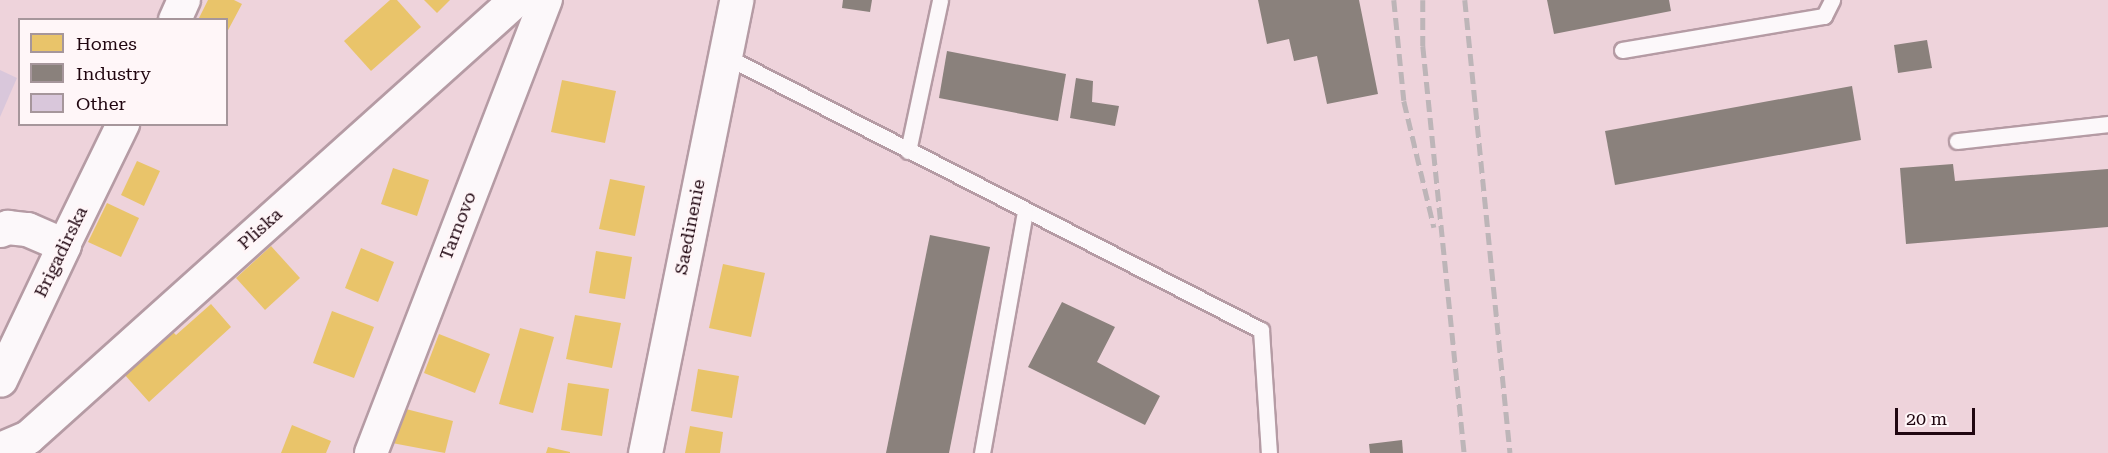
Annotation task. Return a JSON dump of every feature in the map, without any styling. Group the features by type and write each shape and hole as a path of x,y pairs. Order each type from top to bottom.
{"street":[{"path":"176,18 184,0"},
{"name":"Pliska","path":"0,449 28,437 515,0"},
{"name":"Tarnovo","path":"371,453 546,0"},
{"name":"Saedinenie","path":"645,453 736,0"},
{"name":"Brigadirska","path":"0,380 122,126"},
{"path":"0,230 7,227 27,229 64,244"}],"lane":[{"path":"908,151 940,0"},
{"path":"1622,50 1824,16 1832,0"},
{"path":"724,56 1025,212 1261,330 1269,453"},
{"path":"1957,141 2108,124"},
{"path":"982,453 1025,212"}],"building: Homes":[{"path":"208,0 234,0 242,4 228,30 228,18 199,18"},
{"path":"390,0 397,0 421,27 371,71 344,41"},
{"path":"424,0 450,0 437,13"},
{"path":"562,80 616,91 605,143 551,132"},
{"path":"137,161 160,171 144,206 121,195"},
{"path":"393,168 429,180 417,216 381,204"},
{"path":"610,179 645,186 635,236 599,229"},
{"path":"107,203 139,218 121,257 88,242"},
{"path":"271,246 300,278 265,310 236,278"},
{"path":"361,248 394,262 378,302 345,288"},
{"path":"596,251 632,257 625,299 589,293"},
{"path":"723,264 765,273 751,337 709,328"},
{"path":"211,304 231,327 149,402 124,374 172,331 176,335"},
{"path":"332,311 374,327 354,378 313,363"},
{"path":"575,315 621,323 612,368 566,359"},
{"path":"520,328 554,337 533,413 499,404"},
{"path":"439,334 490,354 475,393 424,373"},
{"path":"698,369 739,376 732,418 691,411"},
{"path":"568,383 609,389 602,436 561,430"},
{"path":"402,408 453,421 445,453 392,443"},
{"path":"292,425 331,441 326,453 281,453"},
{"path":"690,426 723,432 720,453 685,453"},
{"path":"548,447 570,452 570,453 546,453"}],"building: Industry":[{"path":"843,0 872,0 870,12 842,8"},
{"path":"1258,0 1359,0 1378,94 1327,104 1317,56 1294,61 1289,39 1267,44"},
{"path":"1547,0 1669,0 1671,11 1554,34"},
{"path":"1927,40 1932,68 1898,73 1894,45"},
{"path":"947,51 1066,74 1058,121 939,98"},
{"path":"1076,78 1093,81 1092,102 1119,106 1115,126 1070,118"},
{"path":"1852,86 1861,140 1615,185 1605,131"},
{"path":"1953,164 1955,181 2108,169 2108,227 1906,244 1900,168"},
{"path":"930,235 990,247 949,453 886,453"},
{"path":"1062,302 1115,327 1097,362 1160,396 1145,425 1028,367"},
{"path":"1402,440 1403,453 1370,453 1369,444"}],"building: Other":[{"path":"0,70 17,78 0,117"}],"railway":[{"path":"1394,0 1404,101 1434,227"},
{"path":"1423,0 1423,46 1464,453"},
{"path":"1465,0 1510,453"}]}
